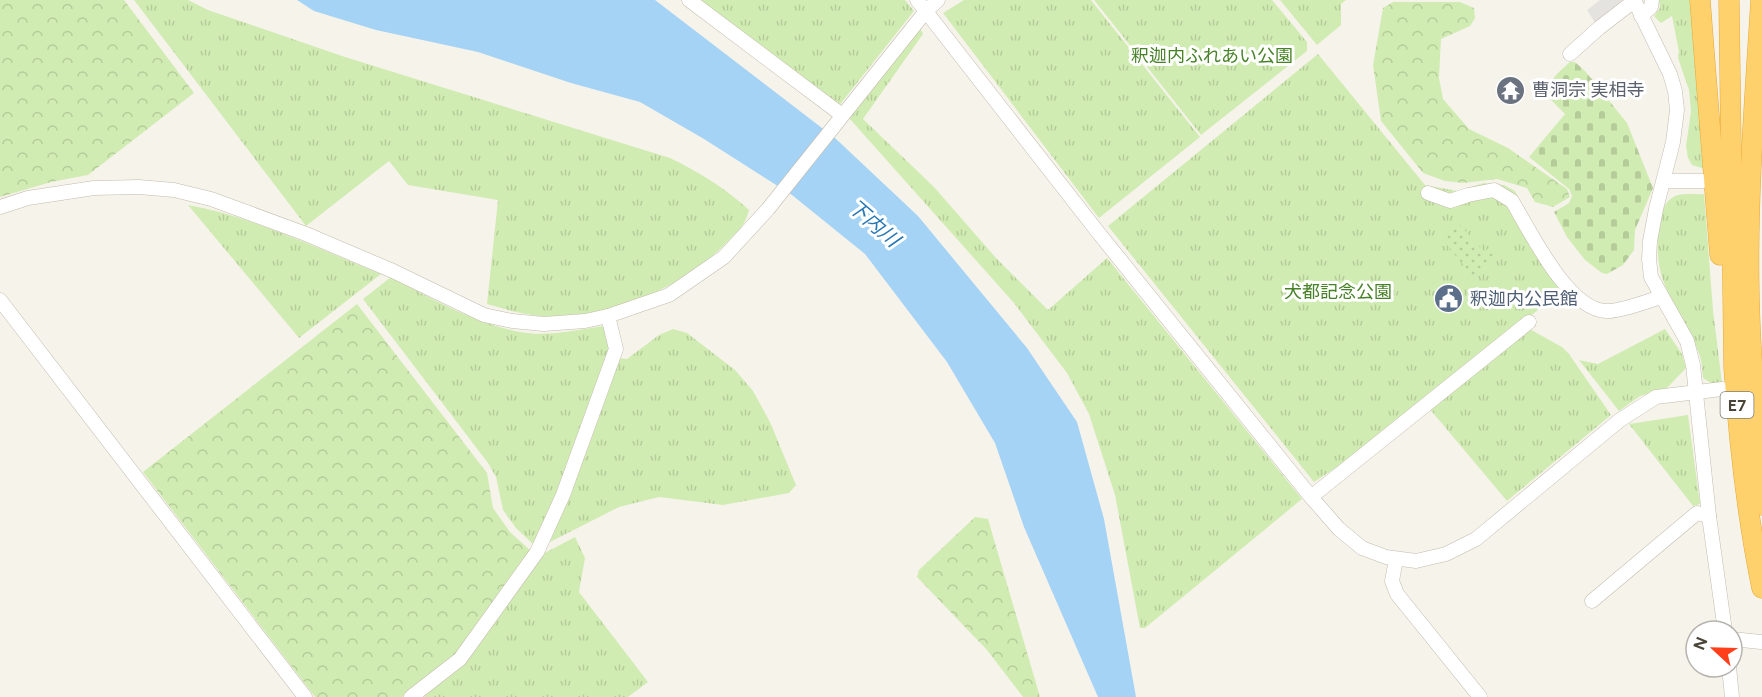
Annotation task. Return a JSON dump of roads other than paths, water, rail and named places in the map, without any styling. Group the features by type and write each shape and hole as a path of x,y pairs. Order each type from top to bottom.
{"highway":[{"path":"1700,0 1721,266 1734,368"},
{"name":"E7","path":"1729,0 1734,368 1750,522 1762,588"},
{"path":"1761,0 1754,124 1749,290 1750,347 1762,470"},
{"name":"E7","path":"1732,221 1742,345 1762,505"}],"street":[{"path":"689,0 842,114"},
{"path":"0,207 28,198 94,188 139,187 174,190 211,199 306,234 393,271 484,315 544,324 585,321 609,316 669,295 724,257 768,209 842,114 922,5 938,0"},
{"path":"1641,16 1651,7 1652,0"},
{"path":"1570,54 1634,1 1670,74 1675,91 1677,110 1664,181 1656,209 1649,259 1651,277 1687,341 1697,392 1709,516 1723,619"},
{"path":"922,5 1097,231 1311,497 1339,530 1362,548 1396,559 1416,561 1446,554 1476,539 1620,420 1656,397 1722,389"},
{"path":"1664,181 1703,181"},
{"path":"1428,193 1450,201 1494,190 1504,194 1512,201 1565,286 1584,304 1606,311 1661,297"},
{"path":"0,300 305,697"},
{"path":"411,697 460,659 537,552 563,495 616,349 609,316"},
{"path":"1311,497 1529,322"},
{"path":"1592,601 1697,513 1709,516"},
{"path":"1396,559 1392,581 1397,594 1480,697"},
{"path":"1744,640 1761,642"},
{"path":"1730,679 1732,697"}],"water":[{"name":"下内川","path":"297,0 655,0 835,138 918,216 1027,348 1077,422 1104,519 1136,697 1098,697 1024,527 995,443 947,362 865,254 792,195 704,139 640,102 571,83 478,52 376,30 314,11"}],"place":[{"name":"曹洞宗 実相寺","path":"1511,90"},
{"name":"釈迦内公民館","path":"1449,299"}],"park label":[{"name":"釈迦内ふれあい公園","path":"1212,56"},
{"name":"犬都記念公園","path":"1338,292"}]}
